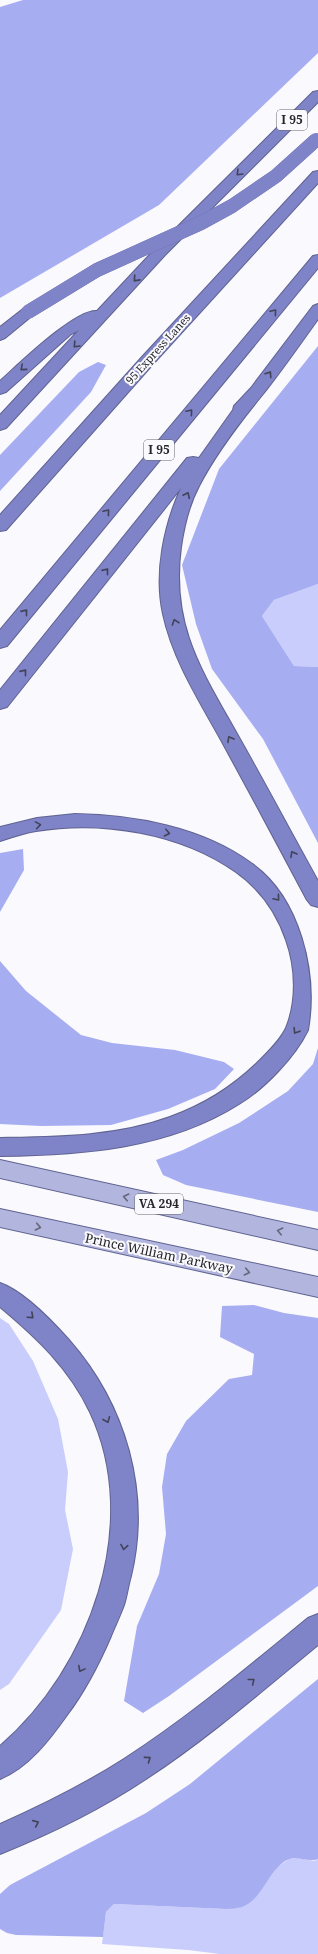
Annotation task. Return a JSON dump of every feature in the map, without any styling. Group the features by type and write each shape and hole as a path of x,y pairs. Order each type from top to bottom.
{"highway":[{"name":"I 95","path":"0,425 112,306 160,252 318,95"},
{"path":"0,335 28,312 63,289 107,265 201,223 236,204 294,163 317,139"},
{"name":"95 Express Lanes","path":"0,526 164,343 318,175"},
{"name":"I 95","path":"0,642 318,259"},
{"path":"0,389 65,332 112,306"},
{"path":"318,309 249,399 185,497 178,518 172,551 170,585 172,614 193,671 318,900"},
{"path":"0,703 193,462 249,399"},
{"path":"0,834 36,825 66,821 97,822 143,828 176,835 230,858 255,876 276,896 290,915 300,934 308,960 310,987 306,1008 298,1028 282,1052 257,1079 231,1098 200,1115 180,1124 150,1132 109,1140 40,1147 0,1147"},
{"path":"0,1292 20,1306 48,1331 76,1365 100,1403 117,1446 125,1489 126,1535 118,1581 102,1629 74,1682 43,1723 13,1754 0,1765"},
{"path":"0,1839 58,1813 134,1770 216,1710 318,1627"}],"main road":[{"name":"VA 294","path":"0,1169 318,1240"},
{"name":"Prince William Parkway","path":"0,1218 318,1287"}],"shaded area":[{"path":"23,0 318,0 318,53 159,205 0,298 0,7"},
{"path":"318,346 318,584 274,600 262,616 294,666 318,667 318,843 263,739 212,669 196,624 182,565 219,469"},
{"path":"98,362 106,365 91,392 0,491 0,455 79,372"},
{"path":"318,584 318,667 294,666 262,616 274,600"},
{"path":"23,849 24,870 0,912 0,853"},
{"path":"0,961 26,991 81,1035 112,1043 175,1050 224,1062 234,1069 215,1089 168,1109 111,1125 41,1126 0,1124"},
{"path":"318,1048 318,1212 186,1185 163,1175 156,1160 183,1150 239,1123 288,1091 313,1064"},
{"path":"254,1305 284,1313 318,1318 318,1586 169,1696 143,1713 124,1701 137,1626 159,1574 166,1534 162,1487 167,1454 186,1421 229,1379 252,1375 254,1354 220,1337 222,1306"},
{"path":"0,1318 9,1324 33,1361 58,1419 68,1472 65,1510 73,1549 61,1610 9,1684 0,1690"},
{"path":"318,1679 318,1859 310,1860 295,1858 287,1860 275,1870 255,1898 242,1907 226,1909 114,1904 106,1912 103,1937 16,1935 7,1933 0,1929 0,1894 10,1885 146,1813 190,1784"},
{"path":"297,1858 314,1861 318,1859 318,1954 220,1954 188,1950 102,1944 106,1912 114,1904 226,1909 255,1897 277,1867 289,1859"}]}
